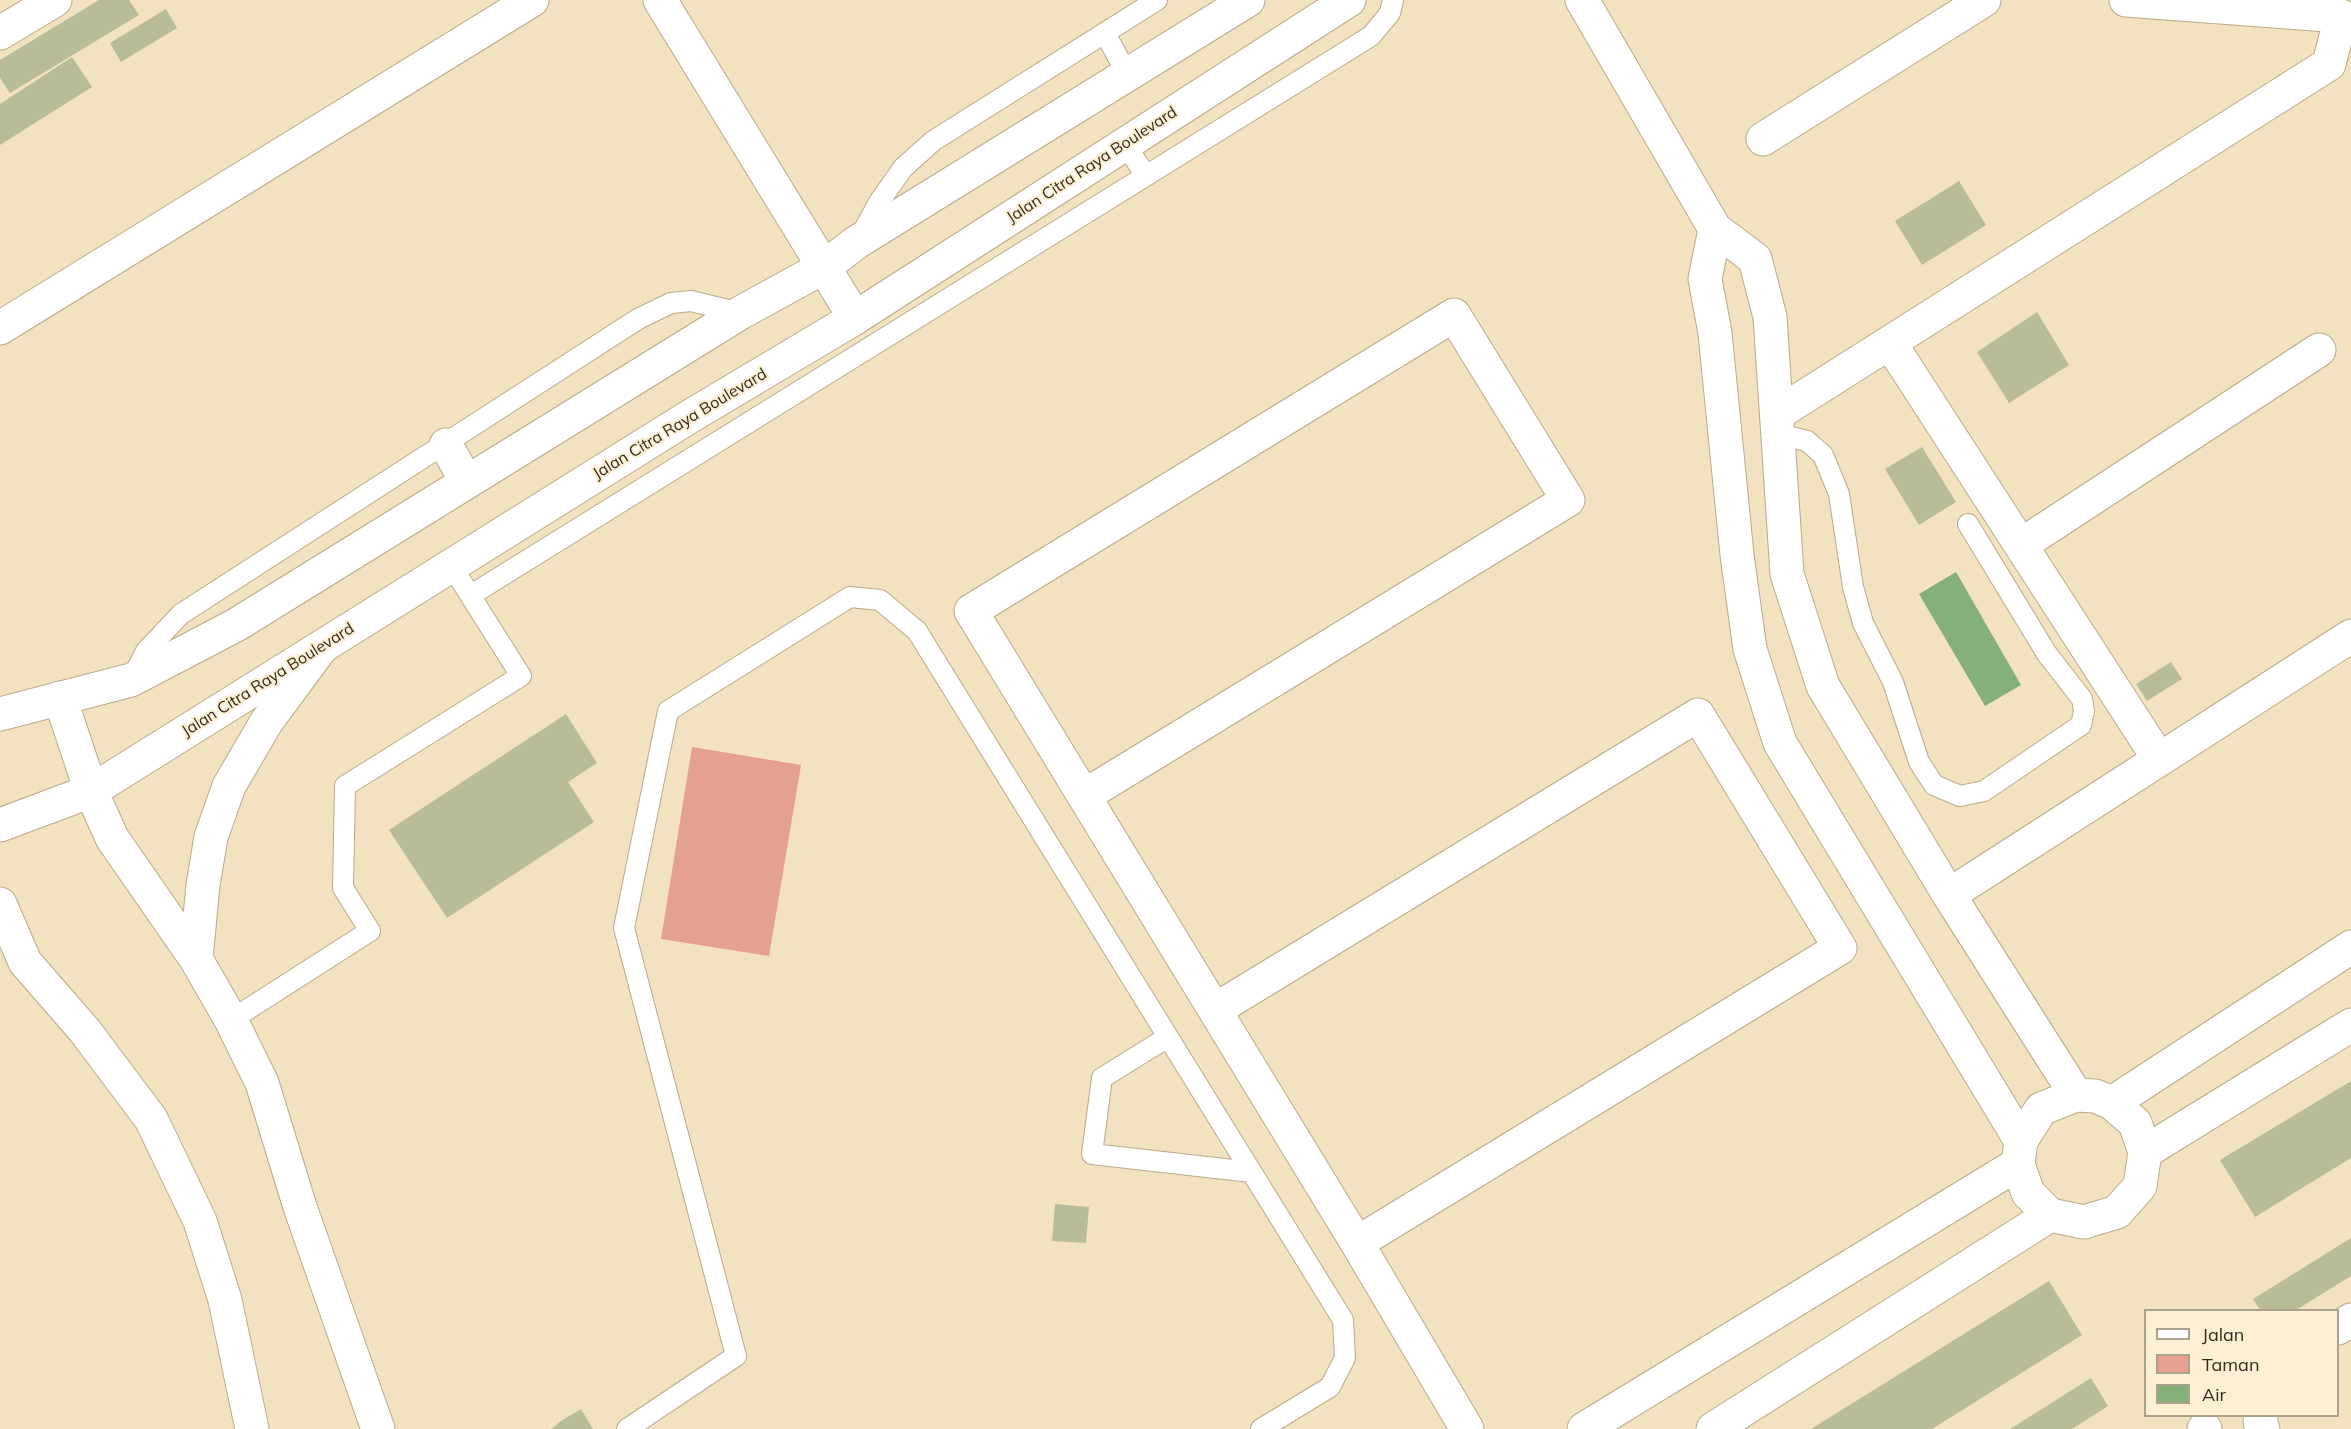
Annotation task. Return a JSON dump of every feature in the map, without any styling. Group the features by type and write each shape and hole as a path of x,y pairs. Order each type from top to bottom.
{"street":[{"path":"0,33 55,0"},
{"path":"0,327 532,0"},
{"path":"660,0 855,318"},
{"path":"0,714 131,680 236,625 740,314 824,267 857,242 1248,0"},
{"name":"Jalan Citra Raya Boulevard","path":"0,825 91,791 689,417 855,318 1349,0"},
{"path":"1582,0 1715,229 1755,259 1770,317 1787,574 1823,686 1949,895 2076,1095"},
{"path":"1763,139 1984,0"},
{"path":"1778,424 1890,343 2329,64 2340,16 2126,0"},
{"path":"1584,1429 2019,1153 2042,1109 2076,1095 2095,1096 2112,1103 2135,1123 2145,1152 2140,1186 2117,1212 2084,1222 2050,1215 2028,1193 2019,1153 1780,743 1749,649 1737,555 1715,333 1705,279 1715,229"},
{"path":"1084,796 1568,500 1454,315 971,611 1357,1243 1467,1429"},
{"path":"1890,343 2159,759"},
{"path":"2021,545 2319,350"},
{"path":"446,445 466,481"},
{"path":"1949,895 2351,636"},
{"path":"196,959 203,885 211,837 229,786 267,721 322,646"},
{"path":"60,698 91,791 112,838 196,959 231,1020 262,1083 300,1208 378,1429"},
{"path":"1215,1011 1698,715 1840,948 1357,1243"},
{"path":"0,904 13,955 85,1031 151,1119 200,1221 225,1300 252,1429"},
{"path":"2112,1103 2351,947"},
{"path":"2145,1152 2351,1025"},
{"path":"1713,1429 2050,1215"}],"lane":[{"path":"857,242 879,201 903,168 933,141 1157,0"},
{"path":"471,595 1371,36 1390,13 1393,0"},
{"path":"1105,33 1126,75"},
{"path":"1125,144 1146,176"},
{"path":"969,243 988,274"},
{"path":"131,680 147,651 181,614 638,320 671,303 691,301 740,314"},
{"path":"689,417 706,448"},
{"path":"1778,424 1807,441 1823,456 1839,494 1853,587 1863,623 1893,682 1918,762 1934,785 1960,796 1984,791 2081,725 2084,711 2082,699 2061,675 2041,646 1968,524"},
{"path":"491,540 507,572"},
{"path":"231,1020 370,931 343,888 345,786 520,676 451,565"},
{"path":"627,1429 736,1356 624,928 668,711 850,597 880,600 917,631 1343,1320 1345,1358 1330,1387 1262,1429"},
{"path":"1168,1037 1102,1078 1092,1154 1251,1172"}],"green space":[{"path":"692,747 801,765 769,956 661,939"}],"water":[{"path":"1956,572 2021,685 1985,706 1919,594"}],"building":[{"path":"99,0 129,0 139,15 10,93 0,78 0,60"},
{"path":"166,9 177,28 121,62 110,43"},
{"path":"72,57 92,87 0,145 0,104"},
{"path":"1959,181 1986,225 1922,265 1895,221"},
{"path":"2037,312 2069,365 2009,403 1977,352"},
{"path":"1922,447 1956,502 1919,525 1885,469"},
{"path":"2171,662 2182,679 2147,701 2136,684"},
{"path":"566,714 597,763 568,782 594,822 447,918 389,830"},
{"path":"2351,1081 2351,1158 2255,1217 2220,1160"},
{"path":"1055,1204 1089,1207 1086,1243 1052,1241"},
{"path":"2351,1238 2351,1276 2298,1309 2259,1309 2253,1299"},
{"path":"2049,1281 2082,1335 1932,1429 1811,1429"},
{"path":"2091,1378 2108,1406 2077,1426 2072,1429 2010,1429"},
{"path":"581,1409 593,1429 551,1429 561,1421"}]}
